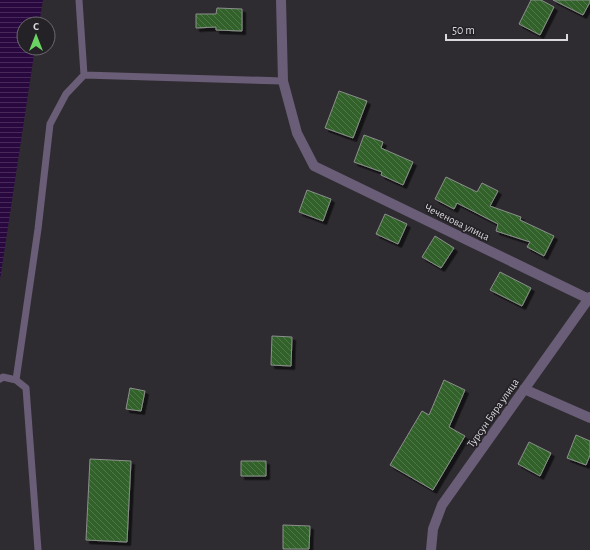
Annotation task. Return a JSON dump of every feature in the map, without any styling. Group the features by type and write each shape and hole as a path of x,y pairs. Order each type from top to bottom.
{"street":[{"path":"281,0 283,81"},
{"name":"Чеченова улица","path":"283,81 297,133 314,166 589,298"},
{"name":"Турсун Бяра улица","path":"432,550 433,529 442,505 589,298"},
{"path":"524,389 590,418"}],"lane":[{"path":"16,380 38,228 50,124 66,94 84,75 79,0"},
{"path":"84,75 283,81"},
{"path":"0,379 3,377 16,380 26,388 38,550"}],"shaded area":[{"path":"0,0 43,0 40,16 16,16 16,56 34,56 0,280"}],"building":[{"path":"531,0 541,0 554,7 540,35 519,24"},
{"path":"553,0 590,0 590,2 583,15"},
{"path":"217,8 242,9 242,31 216,30 216,27 196,28 196,14 216,14"},
{"path":"339,91 367,101 353,138 325,128"},
{"path":"364,135 383,142 381,148 413,162 403,185 381,175 382,172 354,162"},
{"path":"446,177 477,192 482,183 498,191 490,206 521,217 520,220 554,236 544,256 527,247 530,242 496,231 498,224 457,203 454,209 435,199"},
{"path":"307,190 331,199 323,221 299,212"},
{"path":"385,214 407,224 398,244 376,234"},
{"path":"435,236 454,248 441,268 422,257"},
{"path":"500,272 531,288 522,306 490,290"},
{"path":"272,336 292,337 291,366 271,365"},
{"path":"444,380 465,390 449,427 465,436 433,490 390,465 422,411 429,415"},
{"path":"130,388 145,391 141,411 126,409"},
{"path":"576,435 590,441 590,455 586,465 567,458"},
{"path":"529,442 551,453 540,476 518,464"},
{"path":"90,459 131,461 127,542 86,540"},
{"path":"241,461 266,461 266,476 241,476"},
{"path":"283,525 310,526 309,549 283,549"}]}
